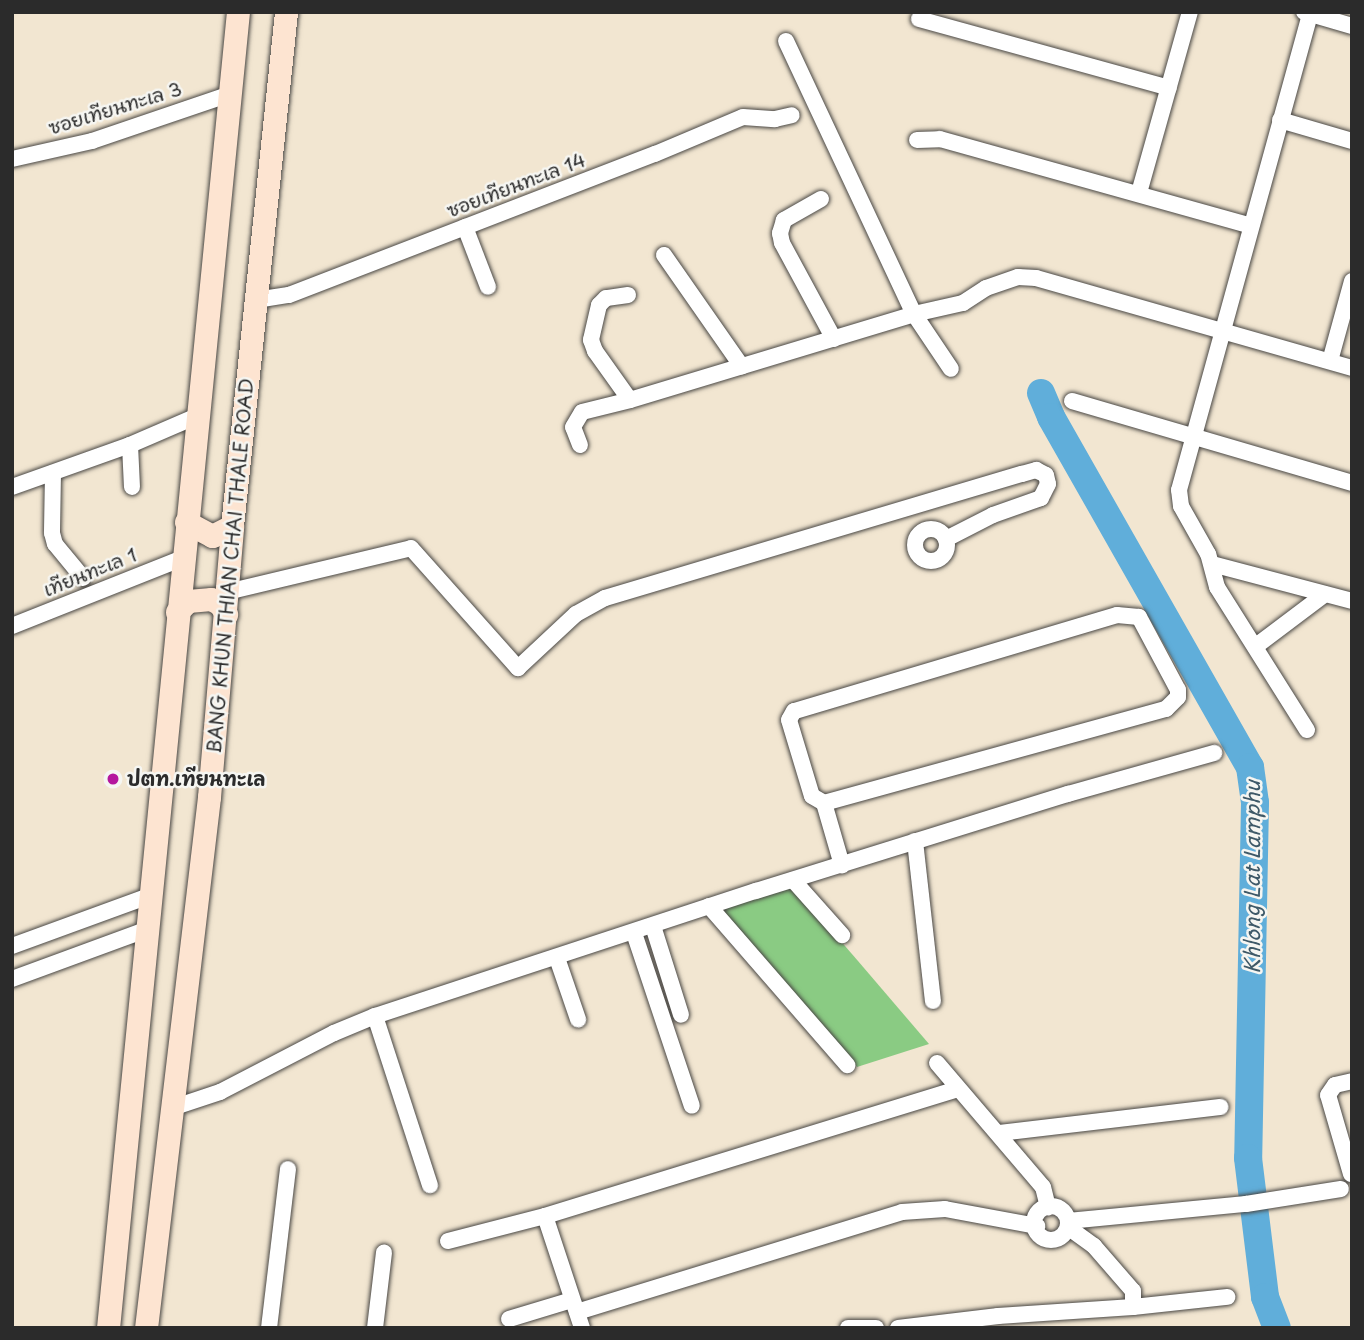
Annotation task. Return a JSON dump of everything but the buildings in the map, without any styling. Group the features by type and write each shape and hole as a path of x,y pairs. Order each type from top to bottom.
{"main road":[{"path":"108,1328 238,12"},
{"name":"BANG KHUN THIAN CHAI THALE ROAD","path":"146,1328 209,797 232,526 286,12"},
{"path":"186,522 212,536 232,526"},
{"path":"177,611 188,601 211,599 220,604 226,603"}],"street":[{"path":"1139,192 1190,12"},
{"path":"1307,730 1217,587 1212,564 1179,497 1192,438 1309,13 1352,26"},
{"path":"919,19 1169,88"},
{"path":"786,41 914,314 951,369"},
{"name":"ซอยเทียนทะเล 3","path":"12,159 92,141 230,94"},
{"name":"ซอยเทียนทะเล 14","path":"256,300 289,295 655,154 743,117 775,119 792,115"},
{"path":"1280,120 1352,141"},
{"path":"916,140 940,139 1139,192 1251,226"},
{"path":"821,199 784,220 780,233 782,243 834,339"},
{"path":"465,227 488,287"},
{"path":"664,255 742,367"},
{"path":"580,445 573,427 582,412 742,367 914,314 963,303 986,288 1018,277 1036,278 1352,368"},
{"path":"1330,361 1352,281"},
{"path":"628,295 606,298 599,306 591,340 595,351 630,400"},
{"path":"1072,401 1352,483"},
{"path":"12,487 130,445 197,416"},
{"path":"130,445 132,487"},
{"path":"226,603 411,548 518,668 576,614 605,598 1036,470 1046,475 1048,484 1041,498 993,515 946,540"},
{"path":"53,473 52,533 55,544 83,578"},
{"name":"เทียนทะเล 1","path":"12,626 183,558"},
{"path":"1212,564 1352,601"},
{"path":"1255,646 1325,594"},
{"path":"824,803 1166,709 1178,698 1178,690 1139,617 1117,615 794,711 789,720 812,796 824,803 842,865"},
{"path":"172,1108 219,1092 334,1033 375,1016 915,841 1214,753"},
{"path":"915,841 933,1001"},
{"path":"793,880 842,935"},
{"path":"12,946 152,895"},
{"path":"709,906 847,1065"},
{"path":"653,926 681,1015"},
{"path":"12,979 148,929"},
{"path":"634,933 692,1106"},
{"path":"557,958 578,1018"},
{"path":"375,1016 429,1185"},
{"path":"937,1063 1043,1187 1048,1207"},
{"path":"1068,1224 1280,1200 1347,1196 1342,1182 1352,1174 1328,1095 1335,1085 1352,1081"},
{"path":"448,1241 545,1216 957,1089"},
{"path":"999,1133 1220,1107"},
{"path":"269,1328 288,1169"},
{"path":"1068,1224 1061,1237 1051,1240 1037,1233 1035,1220 1037,1214 1048,1207 1061,1210 1068,1224 1094,1246 1133,1291 1133,1307"},
{"path":"509,1318 575,1306 902,1212 945,1209 1037,1226"},
{"path":"545,1216 582,1328"},
{"path":"375,1328 384,1253"},
{"path":"898,1328 1042,1321 1133,1307 1227,1297"},
{"path":"848,1328 876,1328"}],"green space":[{"path":"793,886 929,1044 857,1067 722,909"}],"waterway":[{"name":"Khlong Lat Lamphu","path":"1041,393 1051,417 1250,767 1255,803 1248,1158 1265,1297 1277,1328"}],"place":[{"name":"ปตท.เทียนทะเล","path":"113,779"}]}
